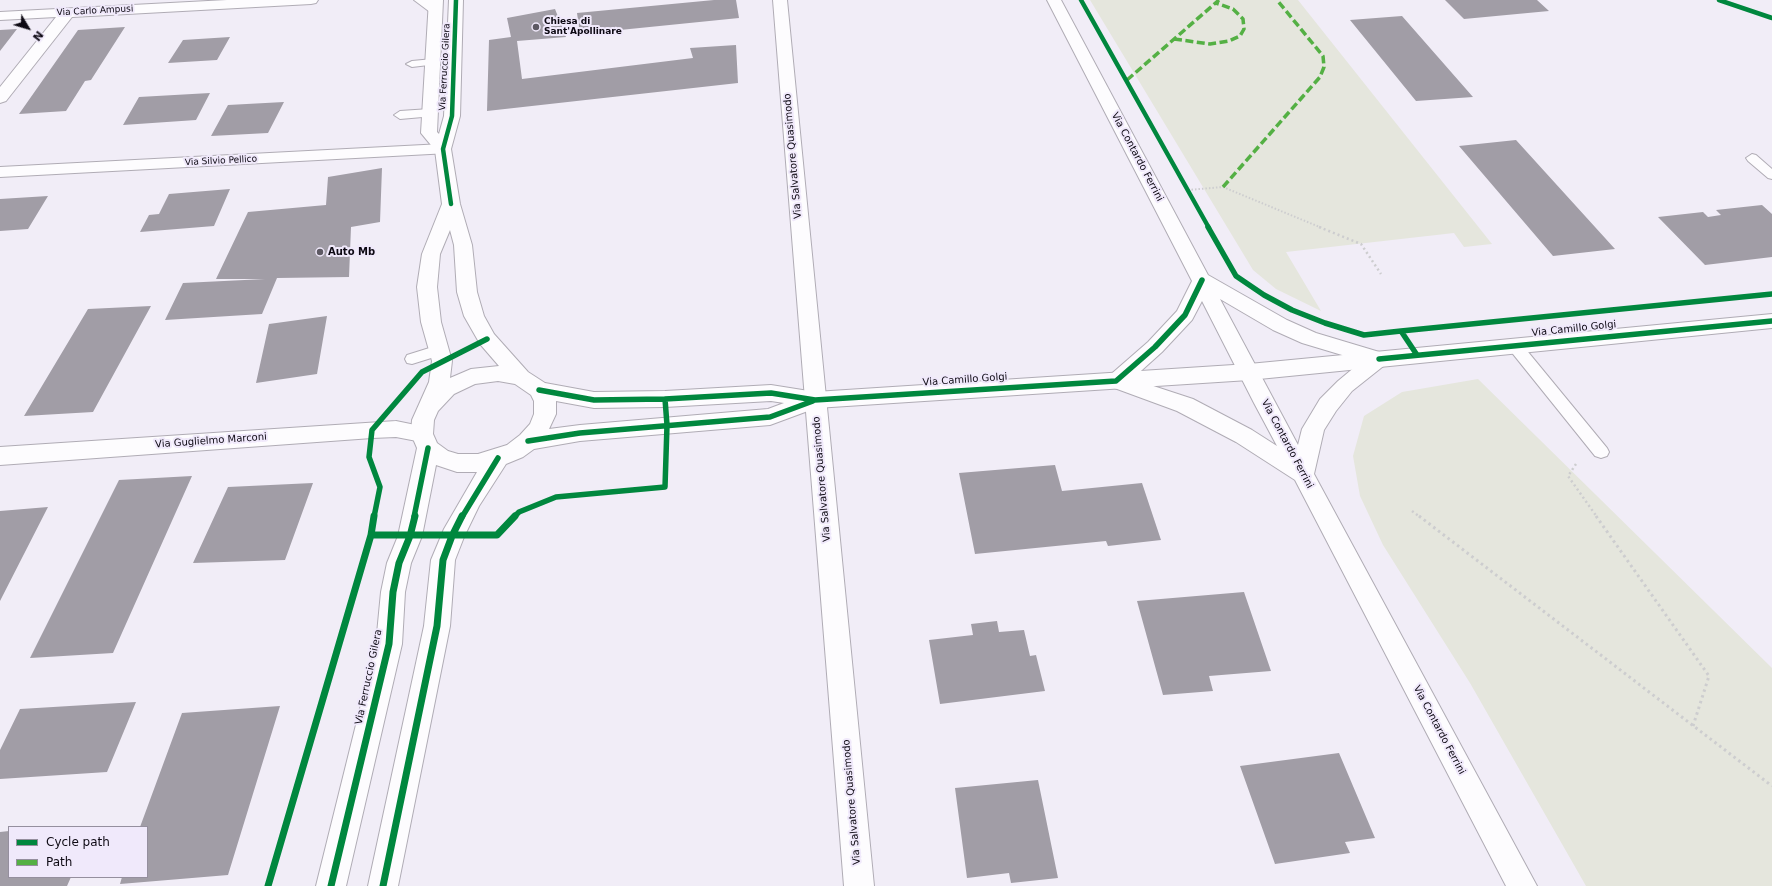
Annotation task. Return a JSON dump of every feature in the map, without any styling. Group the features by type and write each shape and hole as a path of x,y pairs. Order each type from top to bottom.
{"street":[{"name":"Via Carlo Ampusi","path":"0,16 311,0"},
{"path":"421,0 436,4"},
{"name":"Via Ferruccio Gilera","path":"456,0 452,116 442,149 451,204 463,245 467,292 474,316 487,339 521,377 539,390"},
{"name":"Via Salvatore Quasimodo","path":"780,0 859,886"},
{"name":"Via Contardo Ferrini","path":"1054,0 1303,475 1522,886"},
{"name":"Via Ferruccio Gilera","path":"436,4 429,133 442,149"},
{"path":"0,98 67,13"},
{"name":"Via Silvio Pellico","path":"0,172 442,149"},
{"name":"Via Ferruccio Gilera","path":"331,881 389,644 393,592 399,563 410,536 417,507 425,441 423,420 439,382 442,361 431,322 427,287 431,254 451,204"},
{"path":"1202,280 1280,325 1309,338 1379,359 1345,386 1328,405 1313,429 1303,475 1244,436 1185,405 1116,381 1155,347 1185,315 1202,280"},
{"name":"Via Camillo Golgi","path":"815,400 1249,372 1772,321"},
{"name":"Via Ferruccio Gilera","path":"430,406 447,389 471,377 498,373 521,377"},
{"path":"539,390 594,400 665,399 770,393 815,400"},
{"path":"425,441 440,457 458,463 478,463 498,458 515,451 528,441 539,428 545,414 545,401 539,390"},
{"path":"528,441 580,433 770,417 815,400"},
{"name":"Via Guglielmo Marconi","path":"0,456 396,429 425,441"},
{"path":"383,886 437,626 443,560 452,536 471,500 498,458"}],"lane":[{"path":"412,64 433,62"},
{"path":"400,115 430,113"},
{"path":"1752,158 1772,175"},
{"path":"1514,345 1601,452"},
{"path":"412,359 439,350"}],"path":[{"path":"1184,183 1191,197"},
{"path":"1188,190 1223,187 1361,244 1381,274"},
{"path":"1590,439 1568,476 1709,676 1693,726"},
{"path":"1412,511 1772,786"}],"shaded area":[{"path":"1090,0 1298,0 1492,244 1464,247 1454,233 1286,252 1321,311 1276,289 1253,270"},
{"path":"1478,379 1772,668 1772,886 1586,886 1470,683 1383,545 1360,496 1353,456 1364,416 1402,392"}],"building":[{"path":"714,0 736,0 739,18 580,34 577,13"},
{"path":"1445,0 1537,0 1549,11 1464,19"},
{"path":"555,9 566,37 517,41 522,79 693,58 690,48 736,45 738,83 487,111 489,40 511,37 507,18"},
{"path":"1402,16 1473,97 1416,101 1350,20"},
{"path":"125,27 91,80 85,81 66,111 19,114 78,30"},
{"path":"17,29 0,51 0,30"},
{"path":"230,37 217,60 168,63 183,40"},
{"path":"210,93 196,120 123,125 139,97"},
{"path":"284,102 268,133 211,136 228,105"},
{"path":"1516,140 1615,249 1553,256 1459,146"},
{"path":"382,168 380,222 351,227 349,277 277,278 262,314 165,320 183,283 265,279 216,279 248,212 326,205 328,177"},
{"path":"230,189 214,226 140,232 149,215 159,214 169,194"},
{"path":"48,196 28,229 0,231 0,199"},
{"path":"1762,205 1772,214 1772,257 1705,265 1658,217 1703,212 1708,217 1721,215 1716,210"},
{"path":"151,306 93,412 24,416 88,309"},
{"path":"327,316 317,374 256,383 269,324"},
{"path":"1055,465 1062,491 1142,483 1161,540 1108,546 1106,541 975,554 959,473"},
{"path":"192,476 113,653 30,658 119,480"},
{"path":"313,483 285,560 193,563 228,487"},
{"path":"48,507 0,601 0,511"},
{"path":"1244,592 1271,671 1209,676 1213,691 1163,695 1137,601"},
{"path":"997,621 999,632 1024,630 1030,656 1036,655 1045,691 940,704 929,640 973,635 971,624"},
{"path":"136,702 107,772 0,779 0,750 20,709"},
{"path":"280,706 228,875 120,884 122,878 148,878 148,826 140,826 182,713"},
{"path":"1339,753 1375,838 1345,842 1350,853 1275,864 1240,766"},
{"path":"1038,780 1058,878 1011,883 1009,873 967,878 955,788"},
{"path":"8,831 8,878 71,878 67,886 0,886 0,832"}],"marked path":[{"path":"1127,80 1219,0"},
{"path":"1223,187 1320,77 1324,67 1323,56 1277,0"},
{"path":"1174,39 1210,44 1229,41 1240,36 1244,29 1243,19 1233,9 1216,3"}],"cycle path":[{"path":"451,204 443,149 452,116 456,0"},
{"path":"1081,0 1236,276 1264,295 1292,310 1325,323 1364,335 1401,331 1417,355"},
{"path":"1719,0 1772,18"},
{"path":"539,390 594,400 665,399 771,393 815,400 1116,381 1155,347 1185,315 1202,280"},
{"path":"1401,331 1772,294"},
{"path":"1379,359 1772,321"},
{"path":"268,886 371,535 380,487 369,457 372,430 422,372 487,339"},
{"path":"371,535 497,535 519,512 556,497 665,487 667,425 665,399"},
{"path":"528,441 580,433 770,417 813,401"},
{"path":"331,886 389,644 393,592 399,563 410,536 428,448"},
{"path":"383,886 437,626 443,560 452,536 471,500 498,458"}],"place":[{"name":"Chiesa di Sant'Apollinare","path":"536,27"},
{"name":"Auto Mb","path":"320,252"}]}
